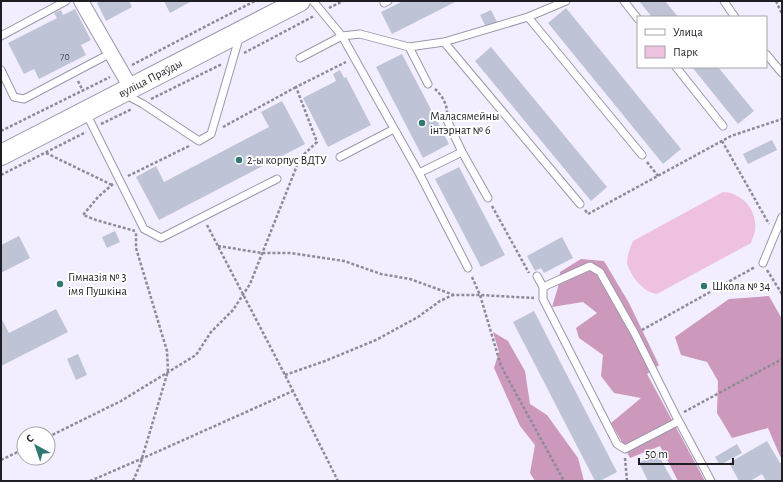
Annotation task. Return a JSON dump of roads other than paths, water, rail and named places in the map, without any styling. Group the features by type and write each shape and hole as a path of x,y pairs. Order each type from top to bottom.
{"main road":[{"name":"вуліца Праўды","path":"1,155 89,120 126,90 300,1"}],"street":[{"path":"81,1 111,53 126,90"}],"lane":[{"path":"1,36 66,1"},
{"path":"313,1 342,36 419,173 468,268"},
{"path":"300,58 342,36 360,34 409,47 444,42 528,17 566,1"},
{"path":"624,1 637,18"},
{"path":"724,1 734,16"},
{"path":"528,17 642,155"},
{"path":"126,90 142,104 199,141 211,134 242,31"},
{"path":"444,42 580,204"},
{"path":"409,47 428,84"},
{"path":"1,70 14,97 24,99 111,53"},
{"path":"767,55 782,74"},
{"path":"677,68 723,126"},
{"path":"89,120 144,229 161,238 277,179"},
{"path":"447,120 462,152 488,198"},
{"path":"340,157 394,128"},
{"path":"419,173 462,152"},
{"path":"763,263 782,217"},
{"path":"543,287 590,266 600,272 635,334 711,481"},
{"path":"537,276 543,287 543,299 617,444 625,449 678,419"}],"place":[{"name":"Маласямейны інтэрнат № 6","path":"422,123"},
{"name":"2-ы корпус ВДТУ","path":"239,160"},
{"name":"Гімназія № 3 імя Пушкіна","path":"60,284"},
{"name":"Школа № 34","path":"704,286"}]}
